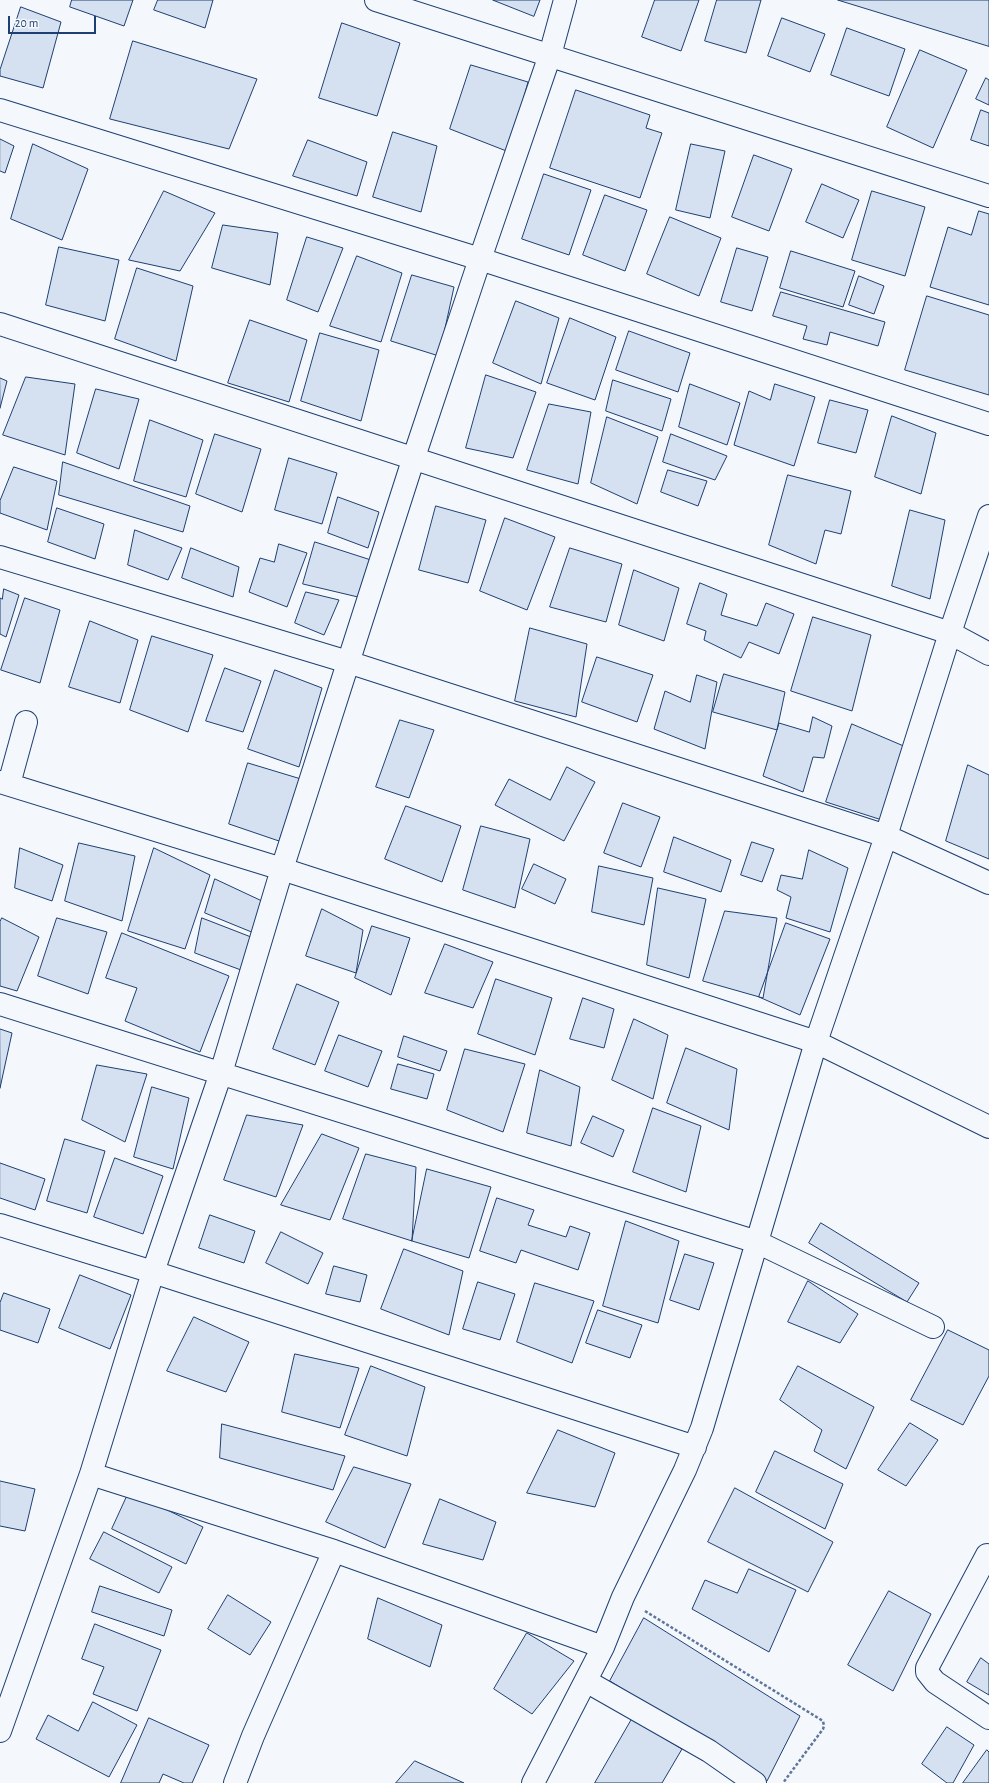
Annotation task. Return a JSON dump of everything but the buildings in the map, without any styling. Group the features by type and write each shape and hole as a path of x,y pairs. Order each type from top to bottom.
{"street":[{"path":"376,0 989,196"},
{"path":"0,1731 91,1474 153,1272 221,1073 282,869 348,662 414,457 550,55 565,0"},
{"path":"0,110 480,259 989,424"},
{"path":"0,324 414,457 950,633 989,654"},
{"path":"533,1783 603,1647 623,1597 676,1490 695,1447 816,1042 886,836 950,633 989,516"},
{"path":"0,558 348,662 886,836 989,883"},
{"path":"26,722 4,783 282,869 816,1042 989,1127"},
{"path":"0,1004 757,1242 933,1327"},
{"path":"0,1225 153,1272 695,1447"},
{"path":"91,1474 334,1551 603,1647"},
{"path":"235,1783 253,1736 334,1551"},
{"path":"987,1555 927,1668 927,1672 935,1682 989,1718"},
{"path":"586,1681 710,1751 755,1783"}],"path":[{"path":"623,1597 823,1721 823,1729 783,1783"}]}
